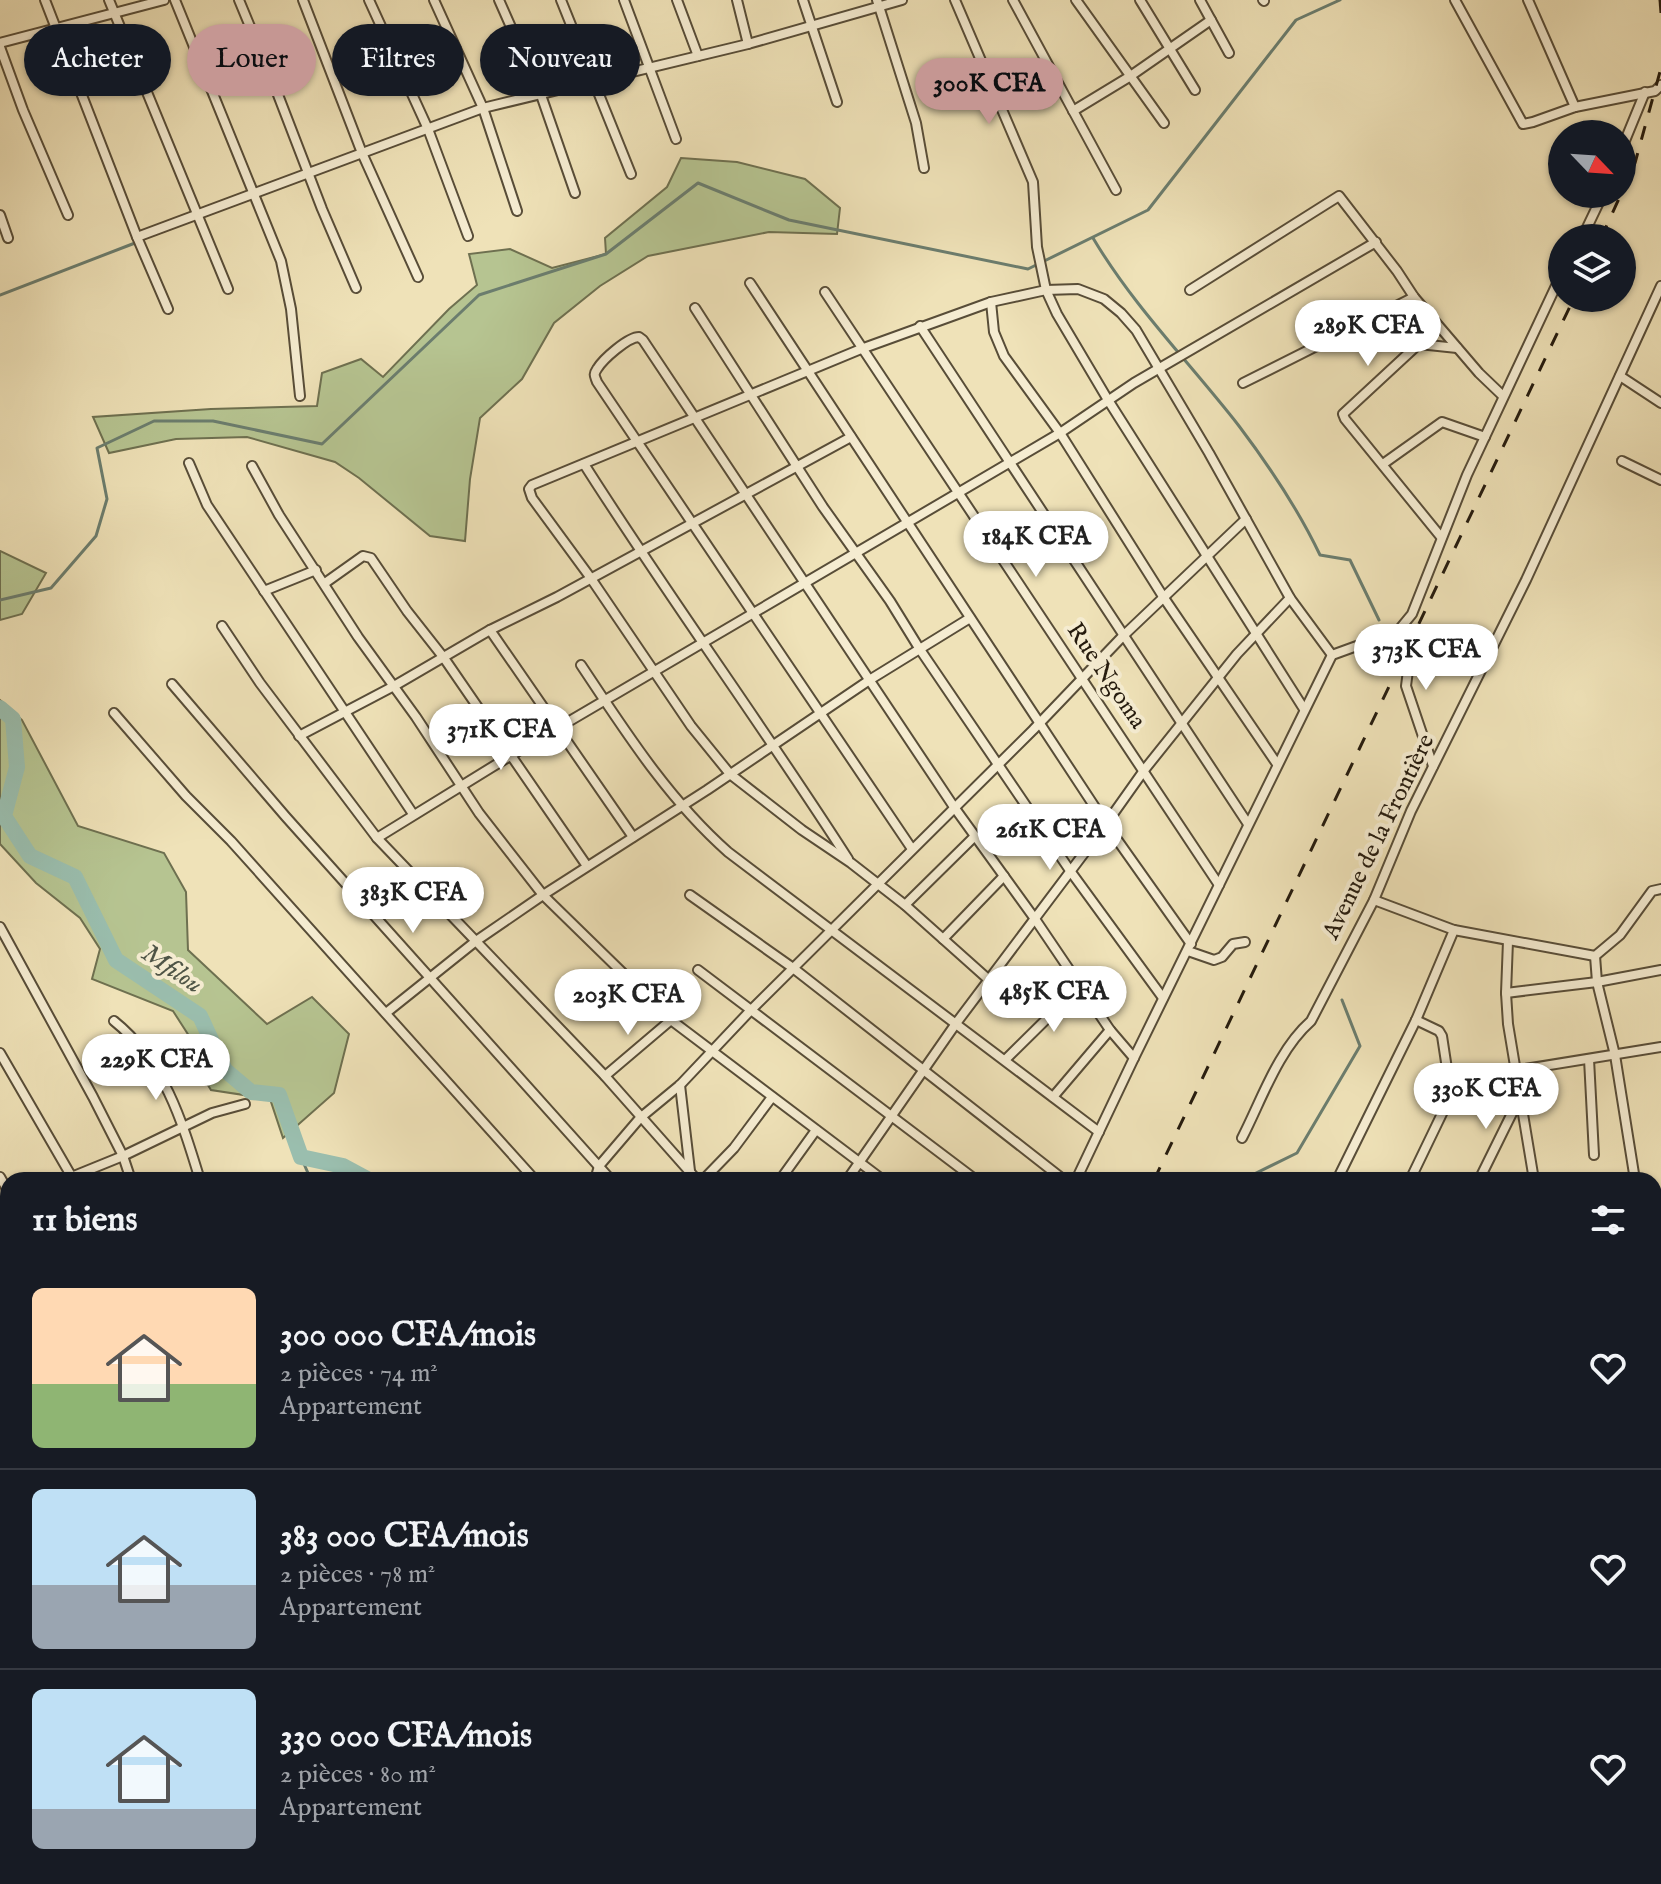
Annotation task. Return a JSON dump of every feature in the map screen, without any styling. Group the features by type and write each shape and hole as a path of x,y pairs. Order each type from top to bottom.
{"street":[{"path":"45,0 54,24"},
{"path":"109,0 228,289"},
{"path":"72,24 164,0"},
{"path":"175,0 281,261 291,309 300,396"},
{"path":"239,0 356,288"},
{"path":"303,0 362,153 418,277"},
{"path":"369,0 428,129 468,236"},
{"path":"434,0 483,108 517,211"},
{"path":"499,0 510,24"},
{"path":"561,0 570,24"},
{"path":"624,0 676,139"},
{"path":"677,0 698,56"},
{"path":"737,0 748,44"},
{"path":"803,0 837,102"},
{"path":"640,70 748,44 878,4 902,0"},
{"path":"955,0 1033,182 1037,247 1046,290 1057,314 1304,709"},
{"path":"1013,0 1116,190"},
{"path":"1076,0 1164,123"},
{"path":"1140,0 1195,90"},
{"path":"1200,0 1229,53"},
{"path":"1455,0 1523,124 1575,107 1655,91 1661,85"},
{"path":"1528,0 1575,107"},
{"path":"878,4 916,123 924,168"},
{"path":"1073,111 1129,77 1211,20"},
{"path":"24,38 0,45 23,110 68,215"},
{"path":"1634,120 1645,92"},
{"path":"82,96 168,309"},
{"path":"137,237 197,212 483,108 537,96"},
{"path":"541,96 575,193"},
{"path":"599,96 631,174"},
{"path":"1190,290 1339,196 1414,297 1503,396"},
{"path":"0,215 8,238"},
{"path":"377,838 461,785 1060,433 1108,400 1376,242"},
{"path":"750,283 1189,948 1214,960 1222,957 1233,944 1245,942"},
{"name":"Avenue de la Frontière","path":"1242,1138 1287,1049 1298,1032 1311,1021 1374,900 1433,766 1526,580 1661,286"},
{"path":"989,980 905,905 730,774 691,726 532,498 529,489 532,485 920,326 991,302 1046,290 1078,289 1104,299 1136,330 1290,598 1332,655"},
{"name":"Rue Ngoma","path":"825,292 1145,769 1219,885"},
{"path":"1243,383 1414,297"},
{"path":"991,302 994,332 1004,356 1060,433 1164,598 1277,764"},
{"path":"1080,1172 1332,655 1391,634 1404,626 1412,614 1441,537 1548,302"},
{"path":"695,308 919,648 1071,872 1163,998"},
{"path":"920,326 1180,726 1248,824"},
{"path":"1438,326 1343,414 1441,537"},
{"path":"912,849 595,376 597,369 634,336 643,340 954,807 1110,1030 1134,1058"},
{"path":"1419,344 1457,348"},
{"path":"1620,376 1661,403"},
{"path":"1383,464 1442,422 1485,437"},
{"path":"299,736 851,437"},
{"path":"1622,461 1661,480"},
{"path":"189,463 207,505 413,814"},
{"path":"584,464 851,863"},
{"path":"252,466 279,515 358,637 479,813 543,895 671,1020 873,1172"},
{"path":"597,1172 640,1118 680,1085 750,1011 1083,680 1122,637 1246,519"},
{"path":"325,583 363,556 371,558 587,866"},
{"path":"264,591 316,570"},
{"path":"853,1172 957,1022 1145,769 1256,632 1290,598"},
{"path":"386,1013 476,941 543,895 871,679 970,618"},
{"path":"222,626 299,736 377,838 605,1076 690,1171"},
{"path":"1404,626 1410,655 1406,686 1433,766"},
{"path":"490,630 633,837"},
{"path":"581,665 680,806 728,852 1099,1132"},
{"path":"172,684 286,817 604,1172"},
{"path":"114,713 528,1172"},
{"path":"905,905 975,836"},
{"path":"943,939 1004,876"},
{"path":"1374,900 1454,930 1595,956 1620,935 1652,891 1661,889"},
{"path":"690,895 793,968 1054,1172"},
{"path":"0,927 123,1156 128,1172"},
{"path":"1341,1172 1416,1020 1454,930"},
{"path":"1508,941 1506,993 1515,1070 1533,1172"},
{"path":"1595,956 1597,982 1615,1055 1634,1172"},
{"path":"698,970 966,1172"},
{"path":"1506,993 1597,982 1661,970"},
{"path":"1006,1059 1080,986"},
{"path":"605,1076 671,1020"},
{"path":"1414,1172 1450,1098 1451,1081 1442,1036 1439,1031 1416,1020"},
{"path":"114,1021 130,1034 155,1064 183,1125 198,1172"},
{"path":"1053,1097 1110,1030"},
{"path":"1451,1081 1661,1047"},
{"path":"0,1053 66,1172"},
{"path":"1589,1059 1594,1155"},
{"path":"680,1085 690,1171"},
{"path":"1483,1172 1521,1096"},
{"path":"708,1172 734,1148 772,1097"},
{"path":"86,1172 183,1125 245,1104"},
{"path":"786,1172 816,1130"}],"green space":[{"path":"681,158 737,162 805,179 840,208 837,234 769,232 648,256 600,286 554,323 522,379 480,418 470,479 465,541 430,536 335,462 247,437 176,439 109,453 93,417 317,406 322,373 361,359 383,377 449,309 477,285 469,254 510,249 552,268 606,254 605,238 667,187"},
{"path":"0,551 46,573 22,614 0,620"},
{"path":"0,700 22,720 78,826 164,853 186,892 188,950 267,1024 312,997 349,1034 334,1093 283,1138 270,1099 211,1090 197,1067 200,1053 173,1011 92,979 100,949 80,918 36,883 0,844"}],"waterway":[{"path":"0,600 51,588 96,536 107,499 97,448 154,421 213,421 322,444 479,295 606,254 698,183 789,220 1028,269 1148,210 1296,20 1340,0"},
{"path":"1093,238 1144,311 1262,457 1320,555 1350,560 1379,620"},
{"path":"0,295 135,243"},
{"name":"Mfilou","path":"0,708 13,719 17,767 4,816 30,856 75,877 116,960 200,1016 225,1070 251,1092 279,1095 301,1157 343,1166 354,1172"},
{"path":"1258,1172 1297,1153 1360,1046 1342,1000"},
{"path":"301,1157 308,1172"}],"railway":[{"path":"1660,0 1661,13"},
{"path":"1636,159 1661,68"},
{"path":"1607,224 1615,208"},
{"path":"1158,1172 1567,312"}]}
